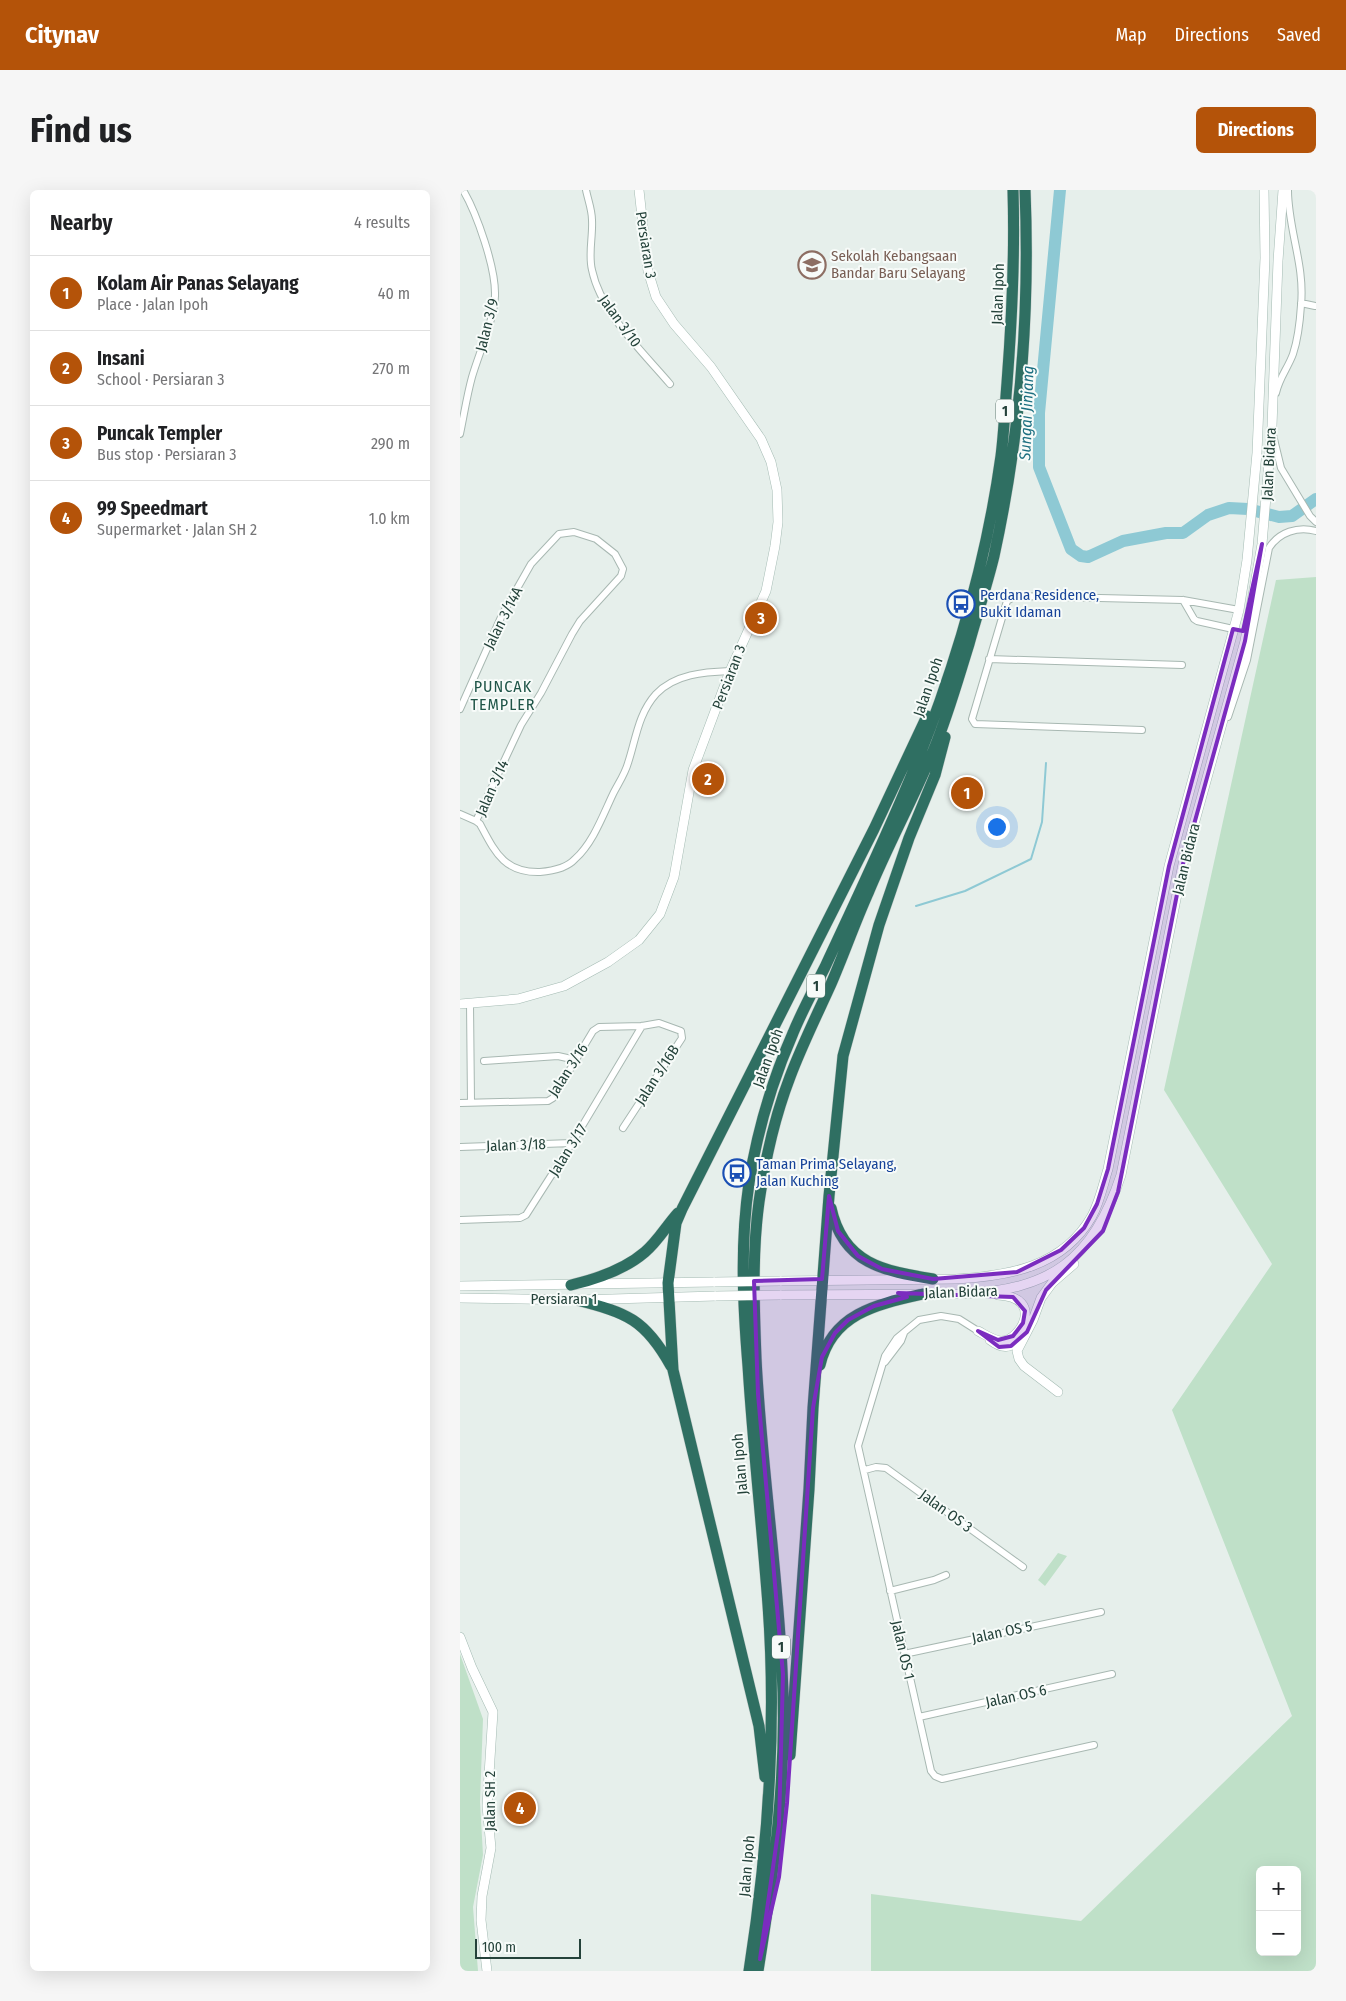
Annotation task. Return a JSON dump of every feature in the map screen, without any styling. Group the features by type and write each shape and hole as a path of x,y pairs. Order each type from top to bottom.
{"highway":[{"name":"Jalan Ipoh","path":"749,1971 759,1908 772,1758 772,1676 768,1602 755,1466 742,1287 743,1241 748,1187 764,1113 777,1073 794,1032 904,794 953,663 983,549 1000,456 1013,295 1013,190"},
{"name":"Jalan Ipoh","path":"758,1971 773,1879 779,1825 783,1744 783,1674 780,1629 761,1434 754,1323 754,1249 759,1201 773,1133 791,1074 869,890 930,759 951,702 987,582 1006,495 1022,356 1026,262 1025,190"},
{"path":"768,1797 759,1726 673,1370 668,1283 676,1223 874,829 953,663"},
{"path":"760,1959 779,1877 787,1803 829,1196 844,1056 878,925 909,838 935,775 951,702"},
{"path":"829,1196 838,1231 847,1246 858,1256 888,1271 933,1280"},
{"path":"571,1285 594,1280 635,1260 647,1251 682,1209"},
{"path":"813,1408 822,1357 835,1333 848,1320 874,1306 923,1294"},
{"path":"577,1300 604,1307 636,1320 653,1336 673,1370"}],"main road":[{"name":"Persiaran 3","path":"465,1004 518,999 564,986 608,962 639,940 660,914 674,876 693,770 730,671 766,591 778,522 777,490 771,462 761,439 711,367 674,324 656,297 648,271 638,190"},
{"name":"Jalan Bidara","path":"715,1282 823,1279 933,1280 995,1276 1017,1272 1035,1265 1073,1241 1084,1228 1097,1204 1108,1169 1169,866 1239,610 1252,525 1257,461 1265,258 1264,190"},
{"name":"Jalan Bidara","path":"716,1296 961,1294 1001,1291 1017,1288 1036,1281 1067,1263 1081,1252 1101,1225 1121,1175 1183,864 1244,641 1265,528 1272,426 1278,261 1283,190"},
{"path":"1234,629 1238,630 1244,624 1262,544"},
{"path":"1058,1392 1024,1366 1019,1359 1018,1347 1046,1290 1092,1246 1103,1231 1114,1208 1121,1175"},
{"name":"Persiaran 1","path":"460,1286 715,1282"},
{"path":"961,1294 1009,1296 1020,1301 1024,1307 1023,1323 1010,1338 998,1340 978,1331"},
{"name":"Persiaran 1","path":"460,1300 472,1298 577,1300 716,1296"},
{"path":"978,1331 999,1347 1005,1348 1016,1342 1027,1332"},
{"name":"Jalan SH 2","path":"460,1637 472,1668 493,1712 487,1806 491,1848 482,1904 487,1971"}],"street":[{"name":"Jalan 3/9","path":"460,434 472,378 487,330 495,295 493,275 479,227 463,190"},
{"name":"Jalan 3/10","path":"586,190 592,220 591,269 598,291 608,308 670,384"},
{"path":"1288,190 1289,216 1296,246 1301,283 1301,303 1293,355 1278,384 1272,426 1281,468 1310,516 1316,522"},
{"path":"1301,303 1314,306"},
{"path":"1218,740 1240,685 1247,660 1269,548 1272,542 1298,528 1316,531"},
{"name":"Jalan 3/14","path":"559,534 574,532 596,539 615,554 623,569 617,582 580,621 572,634 522,725 476,821 496,854 511,866 529,872 545,872 566,866 576,860 593,834 628,766 641,715 654,697 664,686 688,676 730,671"},
{"name":"Jalan 3/14A","path":"460,710 502,615 531,564 559,534"},
{"path":"1142,730 1053,728 975,724 973,722 972,719 1007,601 1010,597 1183,600 1239,610"},
{"path":"1183,600 1194,619 1234,629"},
{"path":"990,659 1182,665"},
{"path":"460,814 476,821"},
{"path":"465,1004 471,1102"},
{"name":"Jalan 3/16B","path":"623,1128 682,1034 681,1031 659,1022 642,1026"},
{"name":"Jalan 3/16","path":"460,1103 548,1101 552,1098 593,1031 600,1027 642,1026"},
{"name":"Jalan 3/17","path":"460,1220 520,1218 526,1215 572,1143 642,1026"},
{"path":"484,1061 558,1056 576,1060"},
{"name":"Jalan 3/18","path":"460,1147 572,1143"},
{"name":"Jalan OS 1","path":"978,1331 959,1319 941,1316 919,1320 904,1332 890,1347 882,1364 858,1446 931,1771 935,1776 942,1779 1094,1744"},
{"name":"Jalan OS 3","path":"864,1470 876,1467 886,1468 1023,1567"},
{"path":"890,1591 934,1580 946,1575"},
{"name":"Jalan OS 5","path":"904,1654 1101,1612"},
{"name":"Jalan OS 6","path":"919,1717 1112,1674"}],"highlighted area":[{"path":"1262,544 1245,641 1183,864 1118,1192 1103,1231 1046,1290 1027,1332 1011,1346 999,1347 978,1331 998,1340 1013,1336 1023,1323 1025,1311 1013,1297 898,1293 907,1297 874,1306 848,1320 835,1333 822,1357 813,1408 787,1803 779,1877 760,1959 779,1825 783,1674 758,1394 754,1281 822,1279 829,1196 838,1231 858,1256 882,1269 933,1279 1017,1272 1061,1250 1084,1228 1097,1204 1108,1169 1169,866 1233,629 1243,631"}],"green space":[{"path":"1316,577 1316,1971 871,1971 871,1894 1081,1921 1292,1716 1172,1410 1272,1264 1164,1090 1276,580"},
{"path":"1058,1553 1067,1556 1045,1586 1038,1580"},
{"path":"460,1654 483,1719 480,1802 483,1855 473,1907 478,1971 460,1971"}],"waterway":[{"name":"Sungai Jinjang","path":"1060,190 1039,413 1039,467 1071,549 1081,556 1088,557 1123,541 1166,533 1183,533 1208,515 1229,508 1248,509 1279,517 1292,516 1316,499"},
{"path":"916,906 965,891 1031,859 1042,822 1046,763"}],"place":[{"name":"Sekolah Kebangsaan Bandar Baru Selayang","path":"812,265"},
{"name":"Perdana Residence, Bukit Idaman","path":"961,604"},
{"name":"Puncak Templer","path":"761,618"},
{"name":"Insani","path":"708,779"},
{"name":"Kolam Air Panas Selayang","path":"967,793"},
{"name":"Taman Prima Selayang, Jalan Kuching","path":"737,1173"},
{"name":"99 Speedmart","path":"520,1808"}],"district":[{"name":"PUNCAK TEMPLER","path":"503,695"}]}
